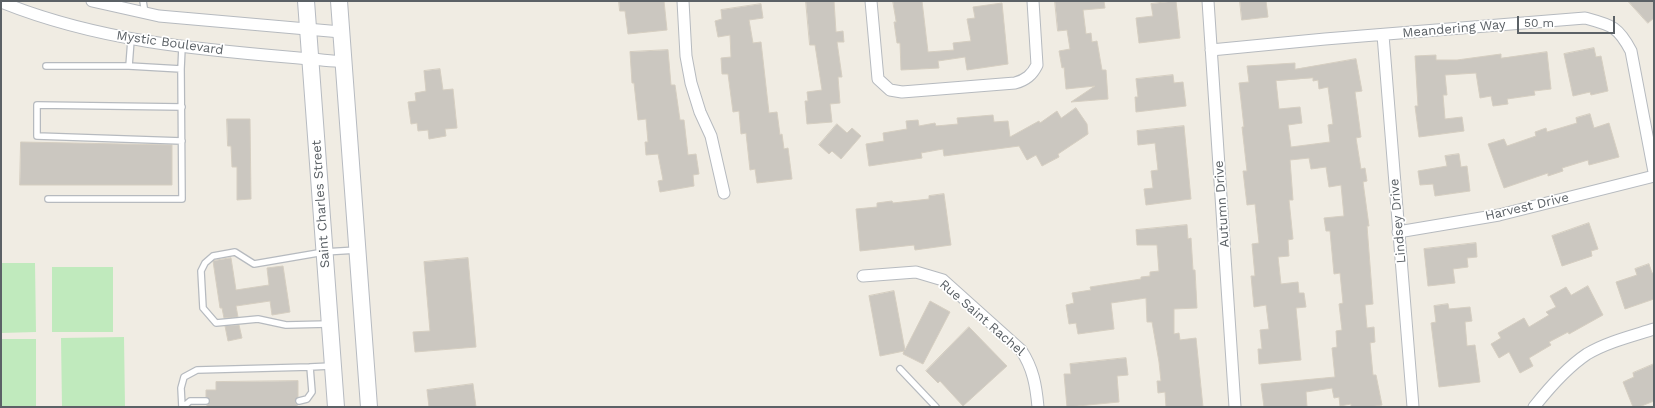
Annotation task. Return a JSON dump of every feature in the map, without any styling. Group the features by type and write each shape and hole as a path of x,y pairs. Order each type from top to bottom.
{"street":[{"name":"Mystic Boulevard","path":"92,1 145,13 341,32"},
{"name":"Saint Charles Street","path":"306,1 336,407"},
{"path":"339,1 369,407"},
{"path":"683,1 686,56 700,112 711,136 724,193"},
{"path":"871,1 878,79 890,90 902,92 1015,83 1027,79 1033,72 1037,57 1033,1"},
{"name":"Autumn Drive","path":"1208,1 1235,407"},
{"name":"Mystic Boulevard","path":"1,2 27,12 130,40 182,47 344,62"},
{"name":"Meandering Way","path":"1211,50 1325,39 1586,18 1607,24 1622,34 1631,51 1654,172"},
{"name":"Lindsey Drive","path":"1383,35 1413,407"},
{"name":"Harvest Drive","path":"1398,232 1499,215 1654,176"},
{"name":"Rue Saint Rachel","path":"863,276 916,272 943,280 1021,350 1030,363 1036,384 1038,407"},
{"path":"1534,407 1549,388 1587,354 1618,340 1654,329"}],"lane":[{"path":"144,1 145,13"},
{"path":"129,66 130,40"},
{"path":"48,199 182,199 182,47"},
{"path":"46,66 129,66 181,69"},
{"path":"182,107 37,105 37,136 182,140"},
{"path":"330,324 286,325 258,318 216,323 203,308 201,271 205,262 213,256 235,252 254,264 324,252 357,250"},
{"path":"206,401 190,402 182,407 181,388 184,377 197,370 333,366"},
{"path":"299,401 307,399 312,392 310,367"},
{"path":"900,369 934,403 936,407"}],"green space":[{"path":"1,263 35,263 36,332 1,333"},
{"path":"52,267 113,267 113,332 52,332"},
{"path":"124,337 125,407 62,407 61,338"},
{"path":"1,339 36,339 36,407 1,407"}],"building":[{"path":"619,1 664,1 667,30 628,34 625,11 620,11"},
{"path":"806,1 834,1 836,32 843,31 844,42 837,42 842,77 838,77 840,103 830,104 832,122 807,124 805,101 808,101 807,92 822,90 815,45 810,45"},
{"path":"893,1 922,1 928,52 954,50 953,43 971,41 967,19 975,18 973,7 1002,3 1008,64 967,70 965,57 938,61 939,68 901,70 900,43 897,43"},
{"path":"1055,1 1104,1 1105,8 1083,10 1086,34 1091,33 1092,42 1097,41 1102,70 1106,70 1108,99 1071,102 1095,86 1066,89 1064,67 1062,68 1059,51 1070,49 1067,30 1058,31"},
{"path":"1176,1 1180,38 1139,43 1136,18 1153,16 1151,4"},
{"path":"1240,1 1266,1 1268,17 1242,20"},
{"path":"1628,1 1654,1 1654,18 1648,23"},
{"path":"761,4 763,18 749,20 753,43 761,42 769,113 777,112 780,135 782,134 784,149 788,148 792,179 757,183 755,169 750,170 746,133 741,134 739,111 733,112 728,74 722,74 721,58 731,57 730,35 718,37 715,21 722,19 721,10"},
{"path":"1594,48 1596,57 1601,56 1608,91 1591,95 1590,92 1573,96 1564,54"},
{"path":"668,50 671,85 675,85 680,120 684,120 688,155 696,154 699,174 693,175 694,186 660,192 658,181 663,180 658,154 646,155 645,142 648,142 646,119 638,120 634,83 632,83 630,52"},
{"path":"1547,52 1551,89 1534,91 1535,95 1507,99 1508,104 1493,106 1491,96 1480,98 1476,73 1445,75 1447,95 1443,95 1445,119 1462,117 1464,131 1419,137 1415,106 1418,106 1415,56 1436,55 1436,60 1457,60 1501,54 1501,58"},
{"path":"1356,59 1362,91 1355,92 1361,137 1356,138 1361,169 1365,168 1367,181 1363,182 1369,226 1367,226 1373,304 1365,305 1367,328 1374,327 1375,342 1370,343 1373,375 1376,375 1382,405 1351,407 1351,404 1340,406 1339,397 1334,398 1332,388 1306,392 1307,407 1264,407 1261,384 1335,377 1332,348 1337,347 1336,331 1342,330 1339,304 1343,303 1340,273 1334,274 1330,231 1326,231 1324,218 1344,216 1341,185 1329,187 1326,167 1311,169 1309,158 1290,160 1293,200 1289,200 1293,239 1288,240 1289,256 1278,257 1281,284 1298,282 1299,293 1304,293 1306,307 1296,308 1301,360 1259,364 1258,349 1262,349 1260,330 1269,329 1266,305 1254,307 1251,276 1255,276 1252,244 1259,243 1255,204 1247,205 1243,171 1247,171 1239,83 1249,82 1247,66 1295,63 1295,69","holes":["1313,78 1313,81 1318,80 1319,89 1328,87 1333,124 1328,125 1330,142 1291,147 1288,125 1302,123 1300,107 1279,109 1276,81"]},
{"path":"440,69 443,90 453,89 457,128 445,129 446,136 429,139 428,130 418,131 417,123 411,124 408,102 416,101 415,93 426,91 424,71"},
{"path":"1173,75 1174,83 1183,82 1186,106 1136,112 1135,97 1138,97 1136,79"},
{"path":"1076,108 1087,124 1088,134 1058,154 1059,157 1042,166 1036,155 1027,160 1019,146 944,156 943,149 921,153 922,158 869,166 866,144 884,141 883,133 907,129 906,121 918,120 919,126 935,123 936,126 958,124 957,118 993,115 994,122 1008,121 1010,137 1039,121 1040,123 1057,111 1061,118"},
{"path":"1590,114 1594,128 1609,123 1619,157 1589,165 1588,160 1562,168 1563,171 1548,176 1548,173 1504,188 1488,144 1504,139 1507,146 1536,136 1535,132 1546,128 1547,132 1577,123 1576,118"},
{"path":"227,119 250,119 251,199 237,200 237,167 232,167 231,146 228,146"},
{"path":"837,124 847,133 852,128 861,136 841,159 832,151 829,154 819,145"},
{"path":"1184,126 1191,199 1146,205 1144,189 1153,188 1151,171 1158,170 1155,143 1138,145 1137,131"},
{"path":"21,142 172,145 172,185 20,185"},
{"path":"1459,154 1461,167 1467,166 1470,191 1435,196 1433,184 1420,185 1418,171 1447,166 1445,156"},
{"path":"944,194 951,245 915,250 914,245 860,251 856,209 877,207 877,203 892,201 893,203 929,199 929,196"},
{"path":"1589,223 1598,249 1591,251 1592,256 1562,266 1552,236"},
{"path":"1187,225 1188,239 1191,238 1193,270 1195,270 1197,308 1174,309 1174,334 1179,333 1180,340 1196,338 1203,407 1166,407 1165,392 1158,393 1157,381 1161,381 1159,362 1152,322 1147,322 1146,298 1111,303 1114,329 1078,334 1076,323 1069,324 1066,305 1074,303 1072,293 1091,290 1090,287 1141,279 1141,277 1150,276 1150,272 1159,271 1157,245 1137,245 1136,230"},
{"path":"1476,243 1477,257 1467,258 1468,267 1453,269 1455,283 1428,286 1424,249"},
{"path":"231,258 236,290 269,285 267,268 283,266 290,312 272,315 270,301 236,306 238,317 224,318 222,308 220,308 213,261"},
{"path":"468,258 476,347 415,352 413,332 430,331 424,262"},
{"path":"1649,264 1652,273 1654,273 1654,299 1625,309 1616,282 1637,275 1635,269"},
{"path":"1588,286 1603,315 1569,334 1568,332 1549,342 1551,345 1529,358 1533,366 1520,373 1509,352 1499,358 1491,344 1501,338 1498,333 1524,318 1529,327 1549,315 1546,312 1556,307 1550,296 1566,287 1571,295"},
{"path":"894,291 905,350 930,301 950,312 923,364 903,354 904,351 880,356 869,296"},
{"path":"1448,304 1449,309 1470,307 1472,321 1465,322 1467,346 1475,345 1480,382 1439,387 1431,323 1436,322 1434,306"},
{"path":"239,325 242,338 228,341 225,326"},
{"path":"969,327 1007,366 963,406 940,381 938,383 926,371"},
{"path":"1126,358 1128,375 1117,376 1119,402 1067,407 1064,374 1071,374 1070,364"},
{"path":"1654,364 1654,401 1639,407 1633,407 1623,382 1634,377 1633,373"},
{"path":"298,381 298,397 295,402 298,407 206,407 210,401 206,397 206,390 216,390 216,382"},
{"path":"473,384 476,407 429,407 427,390"}]}
